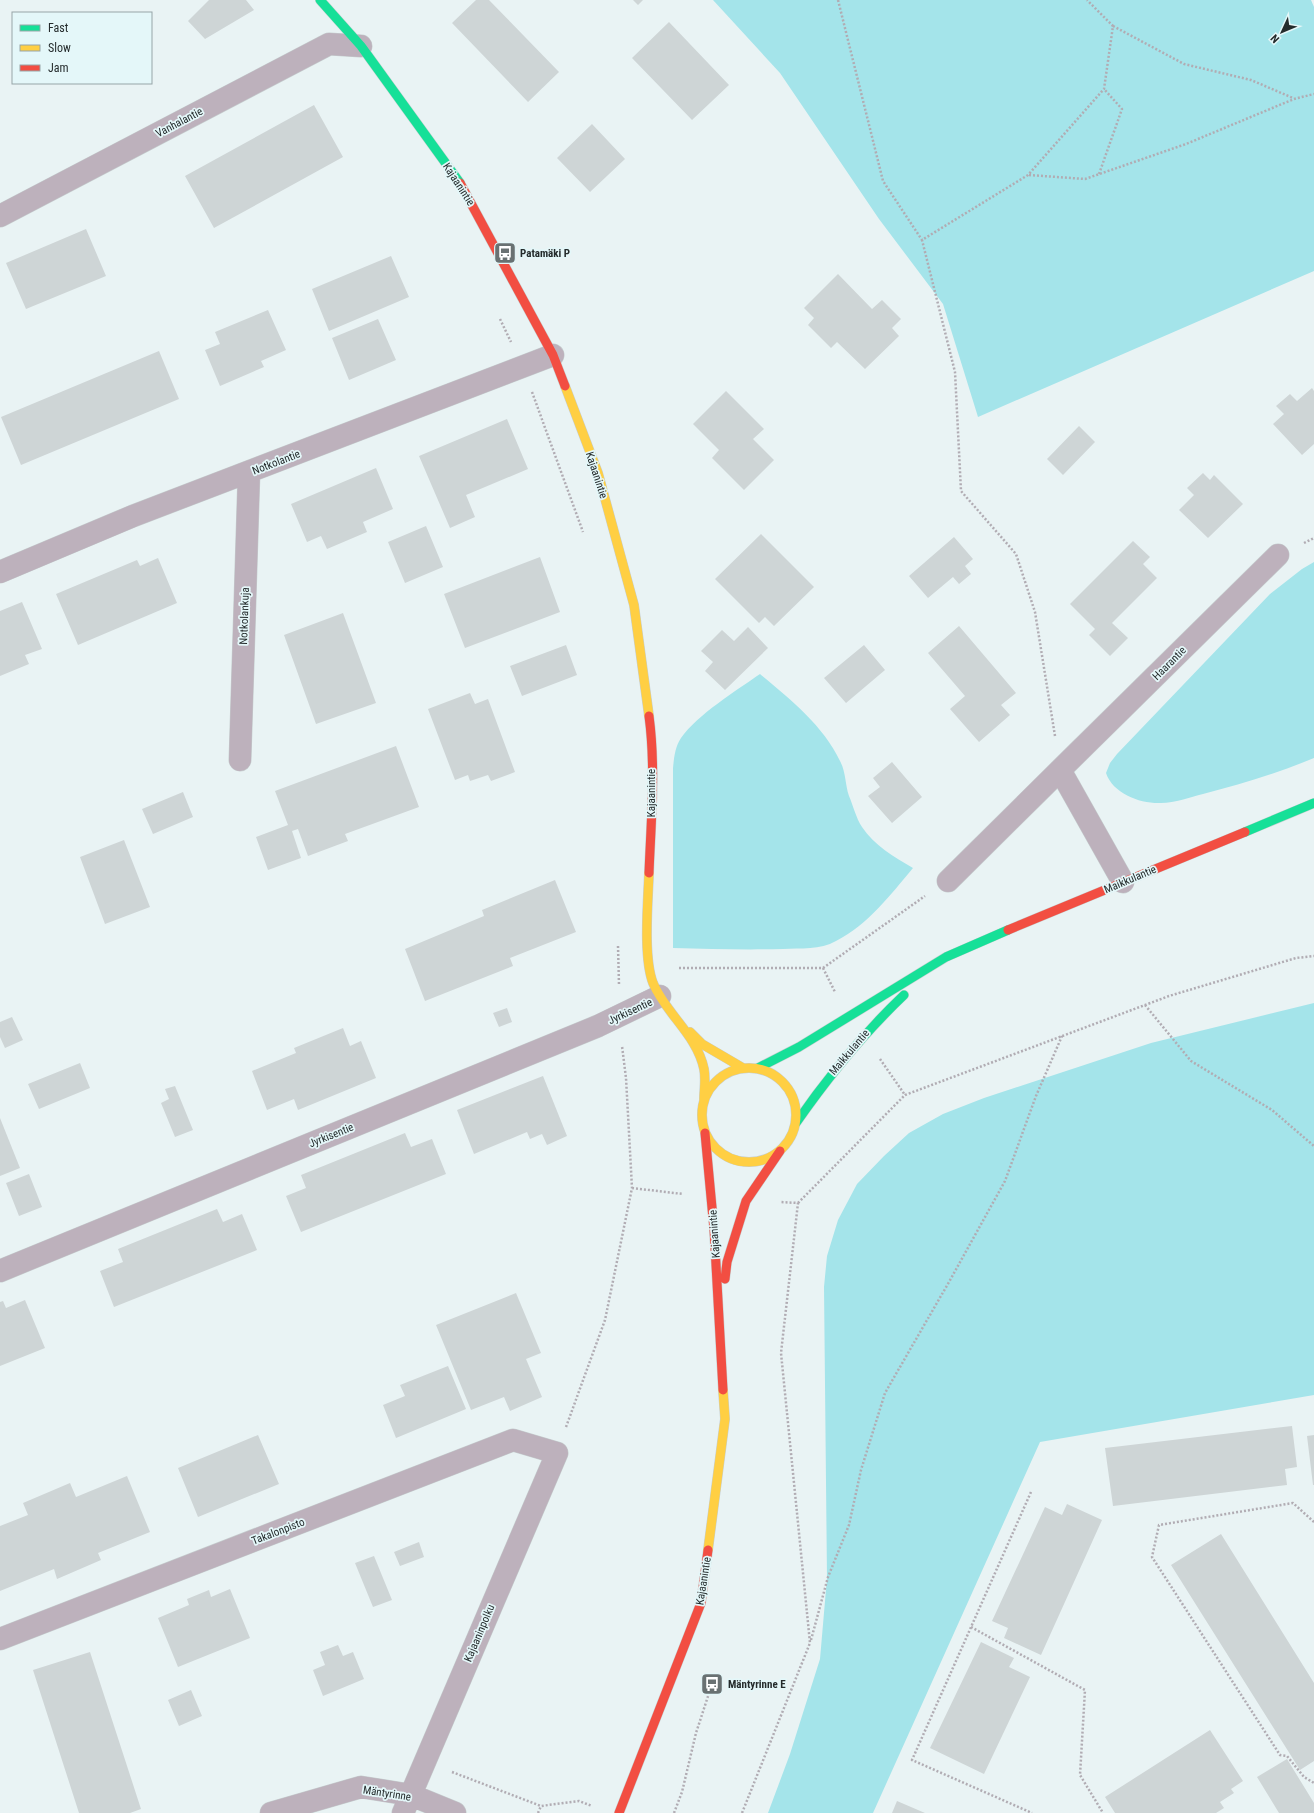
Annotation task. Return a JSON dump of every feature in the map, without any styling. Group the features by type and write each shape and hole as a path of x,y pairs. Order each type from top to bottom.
{"main road":[{"name":"Kajaanintie","path":"320,0 361,46 465,190 553,355 598,473 634,605 651,730 652,802 647,919 649,967 653,982 660,996 695,1045 704,1070 704,1100"},
{"name":"Maikkulantie","path":"758,1068 799,1047 946,957 1314,803"},
{"name":"Maikkulantie","path":"796,1123 821,1087 862,1035 946,957"},
{"name":"Kajaanintie","path":"675,1017 702,1044 743,1068"},
{"path":"743,1068 758,1068 773,1074 786,1084 794,1099 796,1123 791,1138 780,1152 766,1159 749,1163 733,1160 714,1147 706,1133 702,1116 704,1100 712,1086 724,1074 743,1068"},
{"name":"Kajaanintie","path":"619,1813 701,1603 725,1419 721,1335 706,1133"},
{"name":"Kajaanintie","path":"721,1335 727,1262 746,1201 780,1152"}],"street":[{"name":"Vanhalantie","path":"0,216 329,44 361,46"},
{"name":"Notkolantie","path":"0,572 133,516 553,355"},
{"name":"Notkolankuja","path":"240,760 249,472"},
{"name":"Haarantie","path":"948,881 1278,555"},
{"path":"1060,770 1123,882"},
{"name":"Jyrkisentie","path":"0,1271 619,1017 660,996"},
{"name":"Takalonpisto","path":"0,1639 513,1440 557,1453"},
{"name":"Kajaaninpolku","path":"407,1804 424,1761 557,1453"},
{"name":"Mäntyrinne","path":"270,1813 361,1787 407,1804 455,1813"}],"path":[{"path":"838,0 883,181 922,240 955,372 961,491 1016,554 1035,612 1060,770"},
{"path":"1087,0 1113,26 1184,64 1252,80 1294,99"},
{"path":"922,240 1028,175 1104,89 1113,26"},
{"path":"1099,174 1122,109 1104,89"},
{"path":"1028,175 1085,179 1186,144 1294,99 1314,94"},
{"path":"498,316 523,366 584,536"},
{"path":"619,972 649,967 823,968 948,881"},
{"path":"557,1453 605,1320 632,1188 626,1078 619,1017 619,972 617,956 619,940"},
{"path":"810,1643 781,1353 798,1202 905,1095 1169,996 1296,958 1314,956"},
{"path":"1145,1005 1191,1061 1272,1110 1314,1146"},
{"path":"742,1813 810,1643 828,1577 849,1526 861,1470 885,1393 1005,1181 1036,1096 1062,1036"},
{"path":"632,1188 711,1197"},
{"path":"746,1201 798,1202"},
{"path":"1031,1492 912,1760 1032,1813"},
{"path":"1314,1522 1292,1503 1159,1525 1152,1557 1280,1755 1287,1756 1304,1777 1314,1783"},
{"path":"971,1626 1085,1690 1080,1775 1103,1813"},
{"path":"674,1813 682,1792 696,1733 712,1684"},
{"path":"424,1761 540,1806 579,1801 599,1808"},
{"path":"538,1813 540,1806"}],"shaded area":[{"path":"713,0 1311,0 1314,7 1314,271 978,417 943,304 879,219 780,73"},
{"path":"1314,562 1314,758 1259,778 1172,802 1145,802 1121,792 1115,787 1106,773 1110,763 1117,754 1270,594 1302,569"},
{"path":"760,674 805,713 825,736 842,765 848,792 856,816 867,833 885,850 913,868 869,918 848,934 824,946 783,949 673,948 673,768 676,749 679,741 688,729 707,712"},
{"path":"1314,1003 1314,1395 1040,1442 873,1813 768,1813 790,1754 820,1659 827,1578 824,1287 827,1256 838,1220 857,1184 909,1133 943,1114 984,1098 1151,1043"}],"building":[{"path":"209,0 246,0 254,10 205,39 188,21"},
{"path":"476,0 489,0 559,72 528,102 452,23"},
{"path":"633,0 643,0 638,5"},
{"path":"669,22 729,85 692,120 632,58"},
{"path":"314,105 343,157 214,228 185,176"},
{"path":"592,124 625,159 590,192 557,158"},
{"path":"86,229 106,276 26,309 6,263"},
{"path":"391,256 409,297 329,331 312,289"},
{"path":"838,274 872,309 882,300 901,319 892,328 899,336 865,369 837,342 831,348 808,325 814,318 804,308"},
{"path":"268,310 286,350 261,361 264,367 220,386 205,350 220,344 215,332"},
{"path":"378,319 396,360 349,380 332,338"},
{"path":"159,351 179,399 21,465 1,417"},
{"path":"1312,388 1314,391 1314,444 1302,455 1273,424 1284,414 1276,406 1290,394 1297,401"},
{"path":"726,391 764,429 753,439 774,460 744,490 712,458 719,450 693,424"},
{"path":"507,419 528,469 466,495 475,517 450,528 419,456"},
{"path":"1079,426 1095,442 1063,475 1047,459"},
{"path":"376,468 393,509 363,522 367,532 327,549 321,536 307,542 291,504"},
{"path":"1203,473 1210,480 1214,475 1243,504 1208,538 1179,510 1194,495 1187,488"},
{"path":"426,526 443,567 405,583 388,542"},
{"path":"761,534 814,587 774,626 765,617 759,623 715,579"},
{"path":"954,537 973,559 965,566 971,574 959,584 953,577 928,598 909,576"},
{"path":"1133,541 1150,557 1143,564 1157,578 1112,623 1128,638 1110,656 1089,635 1095,629 1070,604"},
{"path":"540,557 560,612 465,648 444,594"},
{"path":"158,558 177,603 78,645 56,594 137,560 140,566"},
{"path":"22,602 42,649 25,655 29,664 0,676 0,611"},
{"path":"343,613 376,703 316,724 284,635"},
{"path":"959,626 1016,693 1001,705 1010,715 979,742 950,709 965,696 928,653"},
{"path":"748,627 768,648 725,690 705,671 713,662 701,651 722,630 734,641"},
{"path":"566,645 577,675 522,696 510,666"},
{"path":"864,645 885,670 846,703 824,678"},
{"path":"470,693 475,704 488,699 515,772 491,781 488,775 470,781 468,775 455,780 428,709"},
{"path":"396,746 419,807 345,834 348,841 308,856 298,829 292,831 301,858 268,870 256,837 288,825 275,791"},
{"path":"892,762 922,797 892,823 868,796 880,787 873,778"},
{"path":"183,792 193,817 153,834 142,809"},
{"path":"124,840 150,907 105,924 80,857"},
{"path":"555,880 576,932 510,958 513,966 425,1001 405,949 484,916 482,910"},
{"path":"507,1008 512,1022 499,1027 493,1013"},
{"path":"12,1017 23,1040 5,1048 0,1037 0,1022"},
{"path":"343,1028 350,1046 361,1041 376,1078 298,1110 294,1099 267,1110 252,1071 296,1053 294,1048"},
{"path":"80,1063 90,1088 39,1109 28,1084"},
{"path":"543,1076 567,1136 547,1145 542,1134 530,1139 527,1132 474,1154 457,1110"},
{"path":"175,1086 193,1130 175,1137 161,1103 169,1099 165,1089"},
{"path":"0,1118 20,1168 0,1176"},
{"path":"405,1133 411,1147 432,1139 446,1174 301,1232 286,1196 306,1188 301,1175"},
{"path":"29,1174 42,1207 19,1216 6,1183"},
{"path":"217,1209 223,1222 242,1214 257,1250 114,1307 100,1271 123,1262 118,1249"},
{"path":"516,1293 541,1353 526,1359 542,1397 510,1411 504,1397 471,1410 436,1325"},
{"path":"25,1300 45,1348 0,1366 0,1302 3,1301 6,1308"},
{"path":"448,1366 466,1409 396,1438 383,1405 405,1396 400,1385"},
{"path":"1292,1426 1297,1467 1285,1469 1287,1485 1113,1506 1105,1448"},
{"path":"258,1435 279,1484 198,1517 178,1468"},
{"path":"1314,1435 1314,1485 1313,1485 1307,1436"},
{"path":"127,1476 150,1532 98,1553 101,1560 57,1579 54,1569 0,1591 0,1526 28,1515 23,1503 70,1483 76,1497"},
{"path":"1067,1504 1102,1520 1041,1655 1004,1638 1008,1628 992,1621 1045,1507 1062,1515"},
{"path":"1221,1534 1314,1683 1314,1761 1300,1770 1171,1565"},
{"path":"419,1542 424,1557 400,1566 394,1552"},
{"path":"374,1556 392,1600 373,1607 355,1563"},
{"path":"230,1589 250,1638 178,1667 158,1618 189,1605 187,1599 209,1590 211,1597"},
{"path":"981,1642 1014,1658 1009,1667 1030,1677 984,1774 930,1748"},
{"path":"338,1645 343,1656 353,1652 364,1679 323,1696 313,1670 325,1665 320,1652"},
{"path":"90,1652 141,1809 130,1813 79,1813 33,1670"},
{"path":"191,1690 202,1716 179,1726 168,1700"},
{"path":"1210,1730 1243,1781 1231,1789 1234,1793 1220,1802 1224,1808 1216,1813 1115,1813 1105,1797"},
{"path":"1287,1759 1314,1803 1314,1813 1279,1813 1257,1777"},
{"path":"897,1801 925,1813 892,1813"}],"traffic: fast":[{"path":"320,0 361,46 460,183"},
{"path":"1245,832 1314,803"},
{"path":"758,1068 799,1047 946,957 1008,930"},
{"path":"796,1123 847,1056 874,1025 904,995"}],"traffic: slow":[{"path":"565,386 598,473 634,605 649,716"},
{"path":"649,873 647,944 650,972 653,983 665,1005 688,1035 700,1057 705,1073 704,1100"},
{"path":"690,1032 702,1044 743,1068"},
{"path":"749,1068 767,1072 782,1082 792,1097 796,1115 792,1133 782,1148 767,1158 749,1162 731,1158 716,1148 706,1133 702,1115 706,1097 716,1082 731,1072 749,1068"},
{"path":"708,1550 725,1419 723,1390"}],"traffic: jam":[{"path":"460,183 553,355 565,386"},
{"path":"649,716 653,775 649,873"},
{"path":"1008,930 1245,832"},
{"path":"705,1133 714,1229 723,1390"},
{"path":"725,1279 727,1262 746,1201 780,1151"},
{"path":"619,1813 701,1603 708,1550"}],"place":[{"name":"Patamäki P","path":"505,253"},
{"name":"Mäntyrinne E","path":"712,1684"}]}
